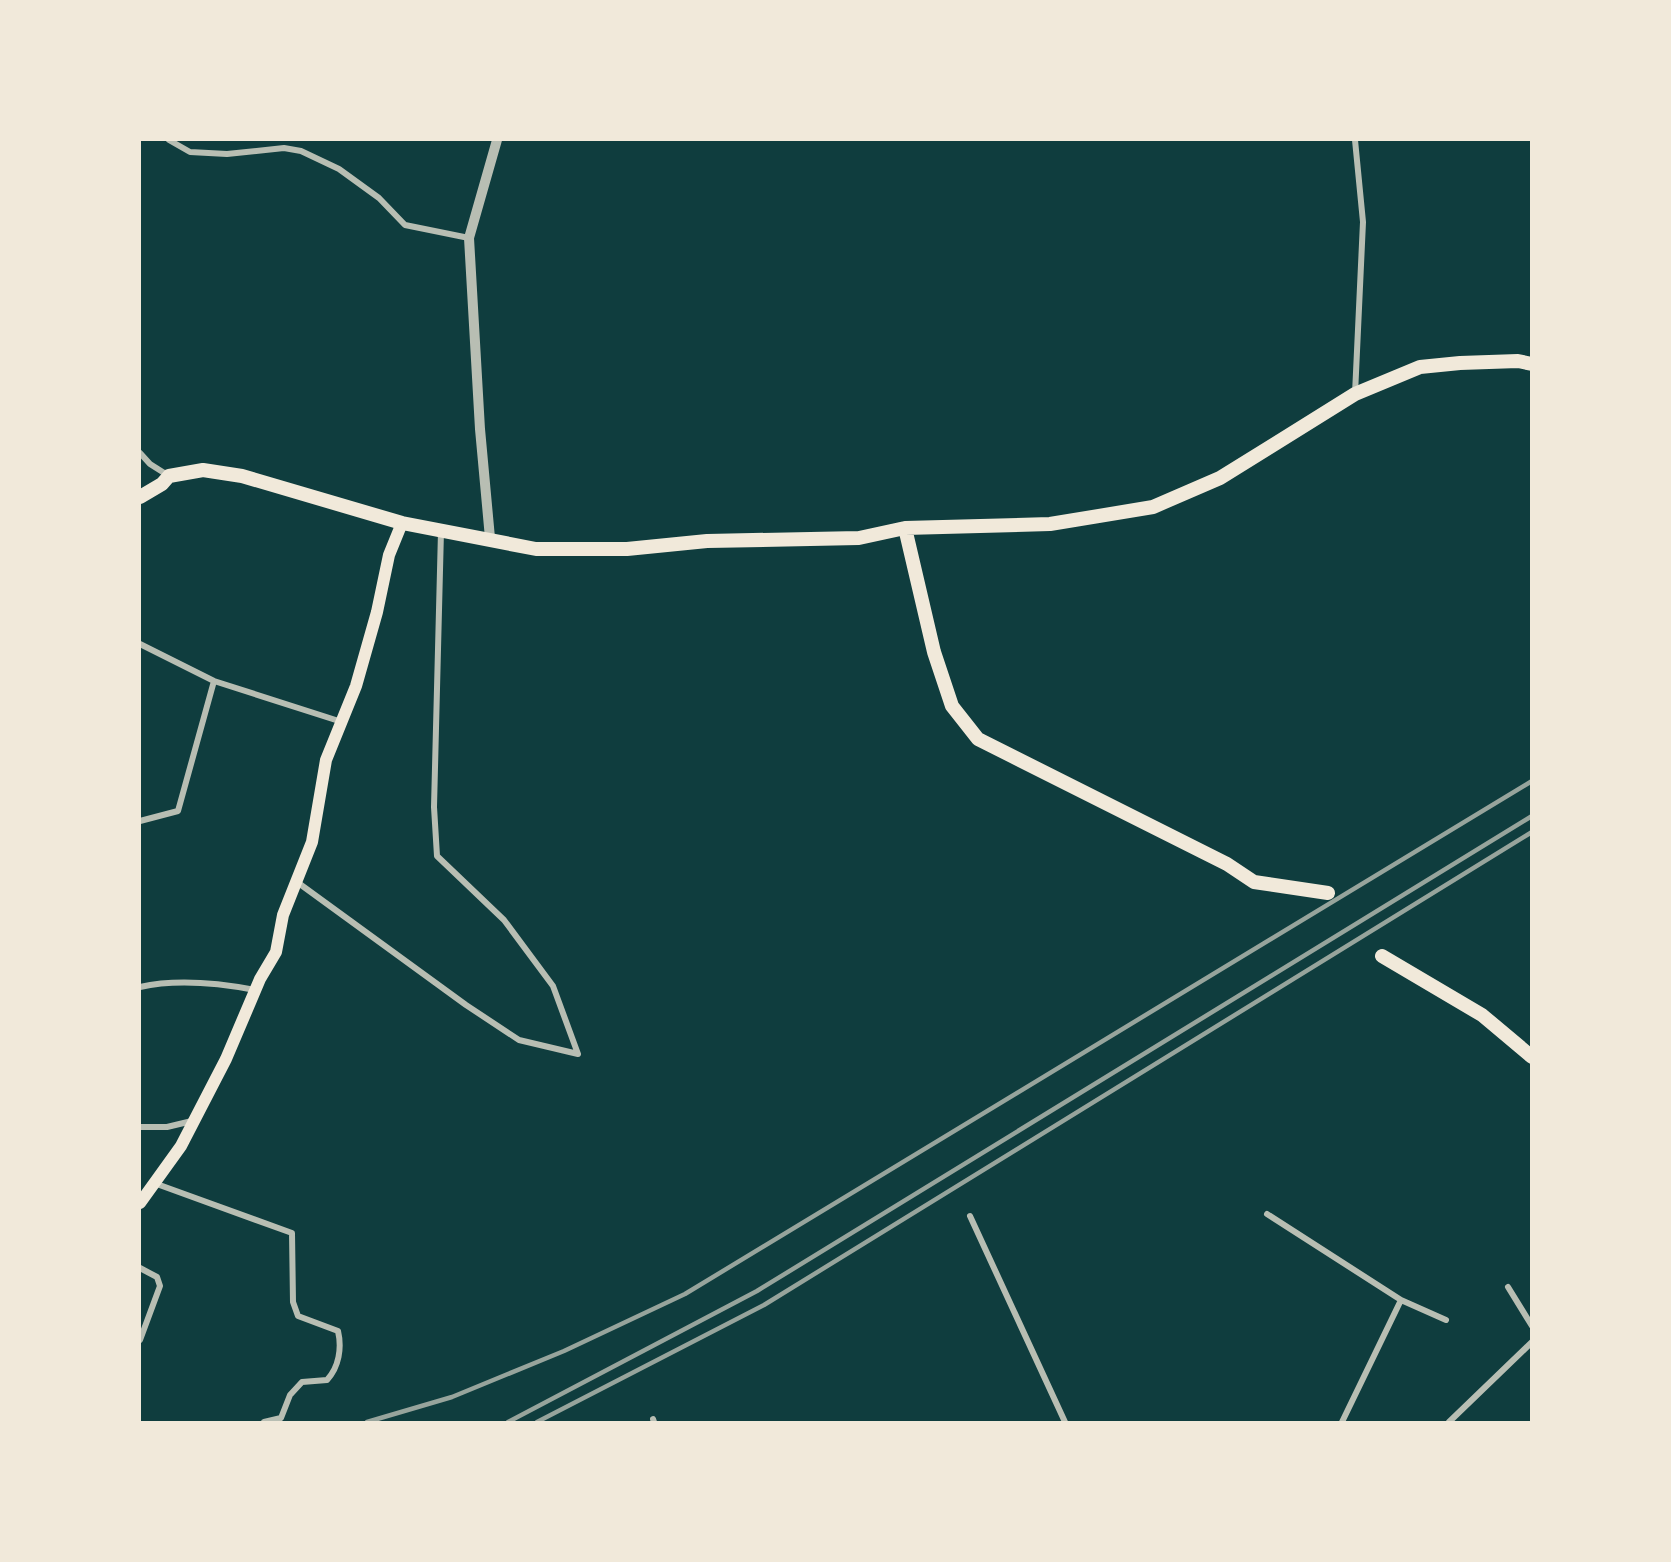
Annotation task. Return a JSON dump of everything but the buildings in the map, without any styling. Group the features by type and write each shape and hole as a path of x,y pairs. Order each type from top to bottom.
{"main road":[{"path":"140,497 162,484 169,476 203,471 242,476 402,523 490,538 536,549 627,549 707,541 859,538 905,528 1050,524 1153,507 1220,478 1355,394 1420,367 1518,361 1532,364"},
{"path":"140,1203 182,1146 226,1059 255,990 276,952 284,915 312,842 326,760 342,722 377,612 389,555 402,523"},
{"path":"905,528 934,652 952,706 978,739 1227,864 1254,882 1328,893"},
{"path":"1382,956 1482,1015 1532,1057"}],"street":[{"path":"169,140 190,152 227,154 284,148 301,152 339,169 379,198 405,225 469,238"},
{"path":"490,538 480,429 469,238 497,140"},
{"path":"1355,140 1363,222 1355,394"},
{"path":"140,453 169,476"},
{"path":"296,882 466,1005 519,1040 578,1054 553,986 504,920 437,856 434,807 441,530"},
{"path":"140,644 214,681 342,722"},
{"path":"140,821 146,822 177,811 214,681"},
{"path":"140,987 169,983 232,986 255,990"},
{"path":"140,1127 167,1127 193,1121"},
{"path":"154,1183 292,1233 293,1302 298,1316 338,1331 341,1343 334,1372 327,1380 302,1382 290,1395 281,1418 264,1422"},
{"path":"1267,1214 1401,1300 1446,1320"},
{"path":"970,1216 1065,1422"},
{"path":"140,1268 157,1277 160,1286 140,1340"},
{"path":"1508,1287 1532,1326"},
{"path":"1342,1422 1401,1300"},
{"path":"1449,1422 1532,1342"}],"railway":[{"path":"367,1422 452,1397 564,1351 685,1294 1532,781"},
{"path":"508,1422 757,1291 1532,816"},
{"path":"537,1422 764,1305 1532,832"}]}
